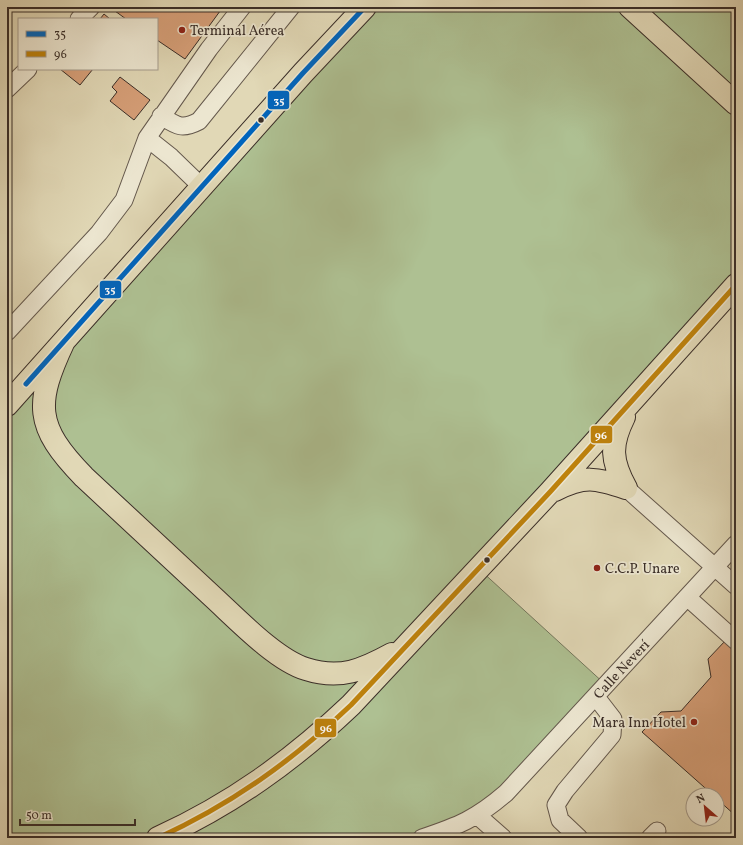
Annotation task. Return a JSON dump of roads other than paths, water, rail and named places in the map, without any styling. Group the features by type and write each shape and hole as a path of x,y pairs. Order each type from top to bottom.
{"main road":[{"path":"7,405 365,7"},
{"path":"630,7 736,104"},
{"path":"158,838 204,816 238,796 281,767 346,710 408,646 630,405 736,285"},
{"path":"64,341 51,369 44,391 43,406 47,425 55,443 66,459 84,477 238,620 284,658 305,669 322,673 344,674 365,668 408,646"},
{"path":"626,488 617,473 614,458 614,444 618,429 630,405"},
{"path":"550,492 573,481 589,478 626,488"}],"street":[{"path":"80,18 91,7"},
{"path":"7,332 99,233 124,200 147,138 161,116 242,7"},
{"path":"161,116 178,126 189,126 199,121 290,7"},
{"path":"7,89 27,70"},
{"path":"147,138 171,157 202,187"},
{"path":"626,488 736,586"},
{"name":"Calle Neverí","path":"422,838 454,827 478,816 506,793 736,544"},
{"path":"688,597 736,640"},
{"path":"579,838 560,820 556,805 565,791 612,735 613,720 596,696"},
{"path":"478,816 503,838"}],"place":[{"name":"Terminal Aérea","path":"182,30"},
{"name":"C.C.P. Unare","path":"597,568"},
{"name":"Mara Inn Hotel","path":"694,722"}]}
